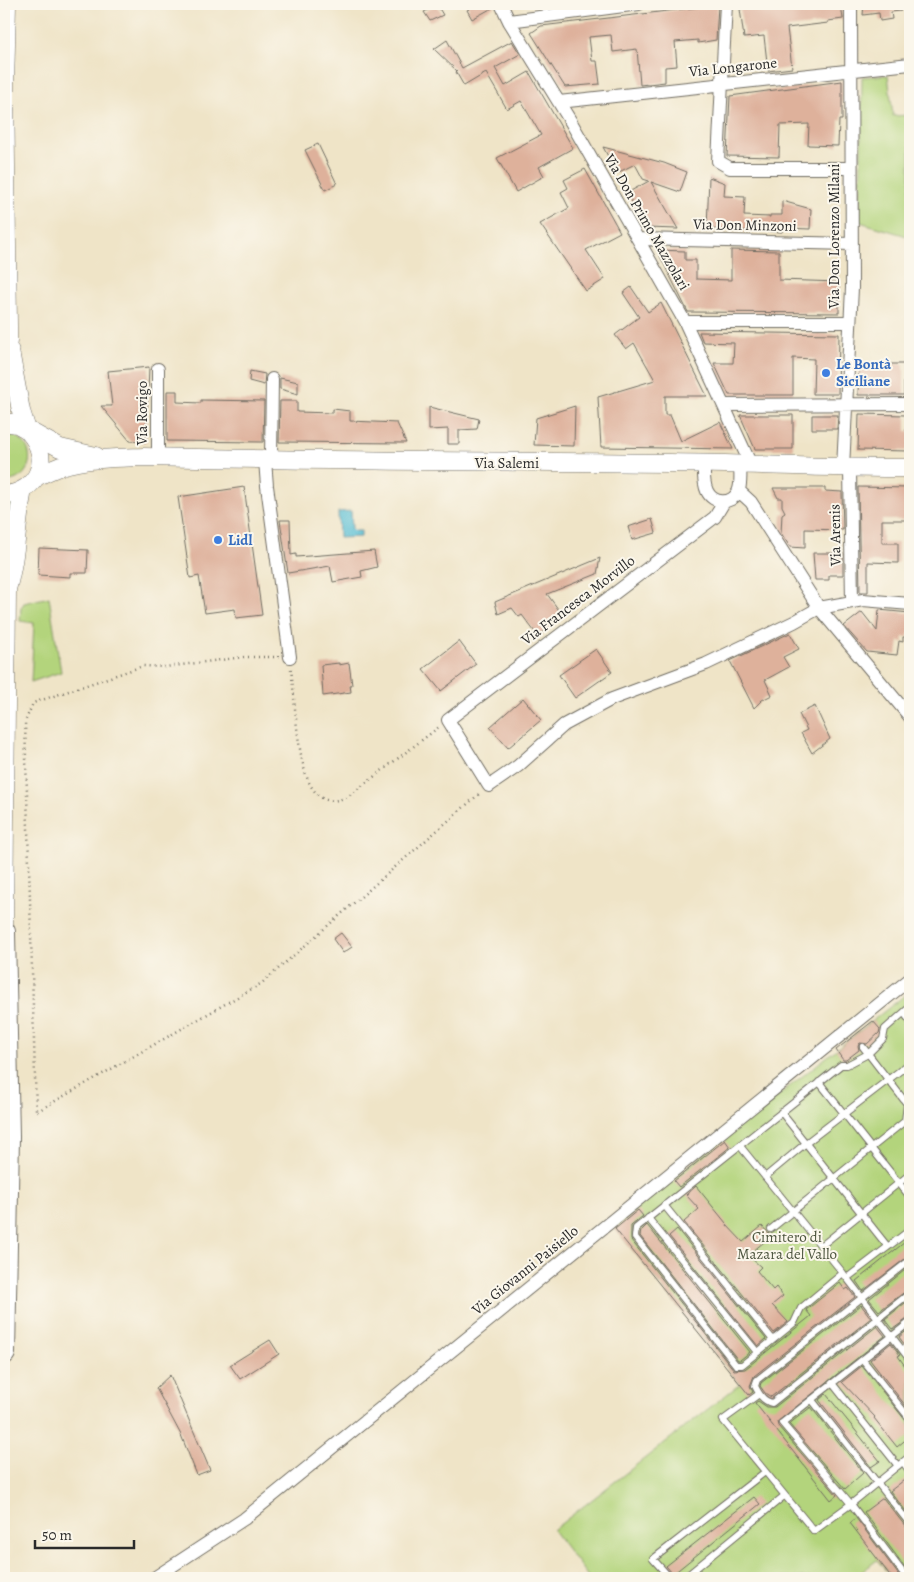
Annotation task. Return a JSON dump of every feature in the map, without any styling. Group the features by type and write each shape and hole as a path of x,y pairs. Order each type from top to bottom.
{"highway":[{"path":"4,932 4,937"},
{"path":"4,932 4,945"},
{"path":"4,932 8,1137 4,1352"}],"main road":[{"path":"4,367 8,341 7,4"},
{"path":"8,341 16,387 28,431 38,445 40,453 39,469 36,477"},
{"path":"4,422 17,424 60,448 103,458"},
{"path":"4,495 23,490 36,477 61,466 103,458"},
{"name":"Via Salemi","path":"103,458 745,464 847,468 910,468"},
{"path":"4,932 5,583 13,570 23,490"}],"street":[{"name":"Via Don Primo Mazzolari","path":"501,4 509,22 559,102 685,322 724,405 745,464"},
{"path":"509,22 639,4"},
{"path":"726,4 718,162 730,168 851,168"},
{"name":"Via Don Lorenzo Milani","path":"847,468 846,405 852,244 851,4"},
{"name":"Via Longarone","path":"559,102 910,64"},
{"name":"Via Don Minzoni","path":"638,240 852,244"},
{"path":"685,322 850,322"},
{"name":"Via Rovigo","path":"158,369 158,458"},
{"path":"272,379 267,486 290,657"},
{"path":"724,405 910,404"},
{"path":"704,464 704,483 708,493 715,500 724,502"},
{"path":"745,464 739,491 751,502 819,608 910,717"},
{"name":"Via Arenis","path":"847,468 852,602"},
{"name":"Via Francesca Morvillo","path":"448,720 715,517 724,502 733,499 739,491"},
{"path":"448,720 489,786 518,766 564,726 612,699 706,664 819,608 863,600 910,604"},
{"name":"Via Giovanni Paisiello","path":"154,1578 244,1519 851,1032 910,979"}],"lane":[{"path":"910,1007 886,1028 883,1039 868,1054 847,1065 841,1065 819,1082 636,1228 635,1237 736,1365 742,1365 794,1323 801,1308 910,1230"},
{"path":"904,1013 910,1021"},
{"path":"771,1229 871,1147 908,1121 909,1104 863,1047"},
{"path":"766,1177 806,1143 910,1063"},
{"path":"819,1082 910,1197"},
{"path":"781,1112 888,1247"},
{"path":"740,1146 909,1357"},
{"path":"821,1246 910,1174"},
{"path":"664,1205 773,1340"},
{"path":"648,1218 757,1352"},
{"path":"910,1260 757,1380 755,1386 759,1394 766,1402 772,1403 910,1293"},
{"path":"907,1578 851,1504 782,1423 910,1322"},
{"path":"863,1360 910,1419"},
{"path":"832,1384 900,1464 910,1472"},
{"path":"759,1394 723,1420 814,1531 851,1504 910,1456"},
{"path":"812,1400 910,1524"},
{"path":"670,1578 653,1559 765,1472"},
{"path":"684,1578 784,1496"}],"path":[{"path":"448,720 339,802 328,801 311,786 302,758 290,657 244,657 165,667 143,666 33,703 25,722 36,1112 262,983 489,786"}],"green space":[{"path":"888,75 893,116 910,115 910,237 860,222 862,77"},
{"path":"4,434 15,436 23,442 28,450 30,459 28,467 23,475 15,480 4,481"},
{"path":"4,501 13,502 5,562"},
{"path":"49,597 61,672 31,682 34,623 20,621 21,608 24,603"},
{"name":"Cimitero di Mazara del Vallo","path":"910,991 910,1578 892,1578 877,1560 854,1578 589,1578 553,1530 740,1384 613,1226"}],"water":[{"path":"351,511 352,529 354,531 361,531 361,537 339,538 338,512"}],"building":[{"path":"467,4 493,4 494,7 472,19 467,10 469,9"},
{"path":"797,4 841,4 843,19 828,21 828,23 787,28 792,68 768,71 764,36 744,38 740,9 765,5 766,9 797,6"},
{"path":"864,4 900,4 901,11 891,12 892,19 880,21 879,13 863,15"},
{"path":"437,5 443,15 430,21 424,12"},
{"path":"718,5 716,40 698,43 698,40 675,42 677,66 665,67 665,82 640,85 637,49 613,52 611,35 589,37 592,61 597,61 600,84 565,87 531,33 541,26"},
{"path":"447,40 462,68 512,41 520,54 495,68 505,86 529,72 573,148 539,167 544,176 516,192 497,158 541,135 521,101 507,109 486,73 464,86 457,71 434,49"},
{"path":"842,81 842,120 839,120 838,146 808,145 809,124 780,125 779,157 727,156 730,96"},
{"path":"318,144 337,184 325,190 305,150"},
{"path":"603,147 664,163 687,172 680,192 651,182 678,229 646,228 627,193 649,181 643,179 635,164 617,173"},
{"path":"585,169 620,232 586,250 605,279 586,291 540,224 569,208 561,192 568,188 564,180"},
{"path":"709,177 725,183 724,196 745,197 744,216 770,217 770,215 782,215 782,201 811,209 810,229 783,228 782,232 707,229"},
{"path":"657,250 685,251 685,260 696,260 696,279 731,280 731,250 779,251 779,280 839,282 839,313 688,312"},
{"path":"631,287 648,312 661,303 707,396 665,396 665,415 670,415 681,441 720,422 733,449 601,447 598,397 655,380 634,343 626,349 615,335 639,317 623,293"},
{"path":"699,332 839,334 838,394 813,394 814,359 793,358 793,395 729,395 714,363 733,363 734,343 703,342"},
{"path":"875,364 904,364 904,395 858,395 859,366 875,367"},
{"path":"149,367 146,442 130,441 101,406 112,406 108,371"},
{"path":"250,371 265,374 264,385 249,381"},
{"path":"280,378 298,382 298,394 280,389"},
{"path":"167,391 177,391 177,402 201,403 201,400 264,401 263,442 167,441"},
{"path":"280,401 297,401 297,412 333,413 333,409 350,411 350,421 397,423 406,443 279,442"},
{"path":"575,406 574,446 534,445 536,418"},
{"path":"429,407 479,419 477,429 459,430 459,444 448,444 448,429 429,430"},
{"path":"859,414 906,415 906,431 910,431 910,451 858,450"},
{"path":"740,415 793,415 793,449 755,449"},
{"path":"812,415 838,415 837,429 812,429"},
{"name":"Lidl","path":"244,487 262,615 236,618 235,609 205,613 199,576 190,578 178,497"},
{"path":"858,487 910,488 910,514 907,514 907,520 882,520 882,543 898,543 898,563 868,562 868,592 860,592"},
{"path":"773,488 825,488 825,491 842,492 843,530 805,529 805,548 790,547 781,533 782,514 785,512 782,506 782,498 778,498"},
{"path":"652,519 656,533 632,540 628,527"},
{"path":"280,520 290,520 291,555 296,554 296,557 374,551 377,567 361,571 362,577 333,582 330,566 288,573"},
{"path":"39,548 88,550 87,573 70,573 70,577 38,575"},
{"path":"813,553 843,553 843,575 829,575 829,580 815,580"},
{"path":"600,558 597,574 547,594 564,617 538,636 522,615 519,617 512,608 498,614 495,602"},
{"path":"879,610 910,613 910,634 908,634 908,637 903,637 903,642 899,641 897,655 867,652 844,626 862,612 877,631"},
{"path":"790,633 799,649 783,657 789,667 765,680 772,695 762,700 754,708 730,661"},
{"path":"459,641 476,664 441,691 423,669"},
{"path":"596,649 612,672 575,698 559,675"},
{"path":"339,663 339,665 349,663 351,692 323,696 321,665"},
{"path":"523,698 541,720 508,748 490,727"},
{"path":"815,706 830,739 812,753 801,733 807,730 799,714"},
{"path":"341,933 352,947 343,953 333,939"},
{"path":"873,1021 880,1029 879,1033 867,1044 860,1043 858,1046 859,1050 846,1060 843,1060 836,1050"},
{"path":"725,1140 730,1147 679,1187 674,1181"},
{"path":"696,1186 725,1223 743,1242 762,1226 771,1236 752,1252 755,1256 751,1258 761,1267 757,1271 773,1290 776,1287 783,1296 772,1305 788,1322 774,1333 684,1222 699,1209 686,1195"},
{"path":"638,1210 643,1216 631,1226 631,1240 734,1370 745,1369 811,1316 806,1310 840,1283 845,1290 848,1288 855,1297 754,1376 750,1386 753,1392 749,1395 615,1229"},
{"path":"647,1225 750,1352 740,1360 738,1360 640,1236 641,1231"},
{"path":"677,1229 766,1339 758,1346 669,1236"},
{"path":"910,1238 910,1255 863,1291 856,1281"},
{"path":"910,1266 910,1288 879,1311 869,1299"},
{"path":"910,1299 910,1317 893,1329 885,1319"},
{"path":"861,1305 871,1318 771,1397 765,1393 760,1386 761,1383"},
{"path":"877,1326 885,1336 777,1422 778,1426 837,1495 831,1500 755,1403 758,1401 767,1407 775,1407"},
{"path":"910,1328 910,1346 907,1348 899,1337"},
{"path":"270,1340 279,1354 240,1379 230,1365"},
{"path":"891,1343 910,1373 909,1410 870,1360"},
{"path":"862,1366 910,1426 910,1436 897,1447 875,1417 842,1382"},
{"path":"170,1375 210,1470 197,1475 181,1435 156,1388"},
{"path":"826,1394 880,1461 871,1467 819,1400"},
{"path":"811,1407 863,1473 845,1489 789,1424"},
{"path":"910,1477 909,1515 890,1491"},
{"path":"754,1497 760,1504 673,1574 666,1566"},
{"path":"883,1498 910,1530 910,1574 864,1512"},
{"path":"856,1518 901,1578 892,1578 850,1523"}],"place":[{"name":"Le Bontà Siciliane","path":"826,373"},
{"name":"Lidl","path":"218,540"}]}
